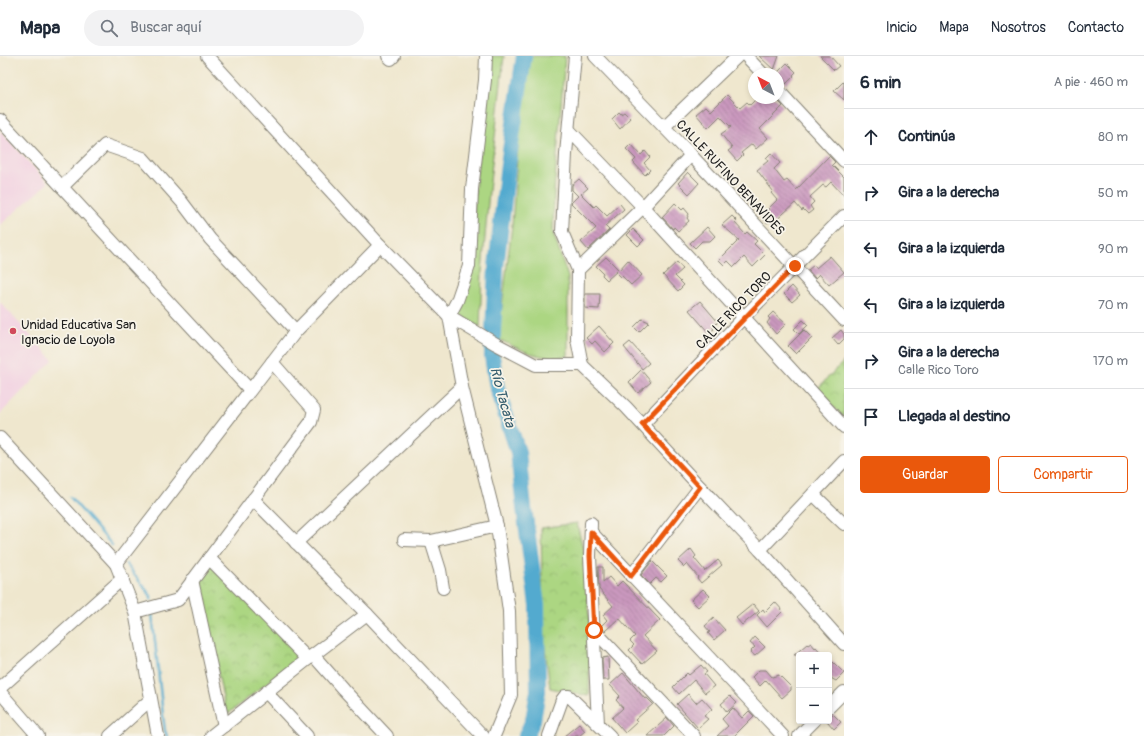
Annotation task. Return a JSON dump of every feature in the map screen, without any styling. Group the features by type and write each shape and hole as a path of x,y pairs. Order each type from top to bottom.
{"street":[{"path":"207,56 380,245 449,316 496,344 536,365 582,365"},
{"path":"388,56 391,59 394,56"},
{"path":"486,56 485,80 472,190 469,266 457,300 449,316 462,387 497,526 509,611 511,696 494,736"},
{"path":"575,56 564,183 562,232 578,270 577,339 582,365 642,424 760,550 844,644"},
{"name":"CALLE RUFINO BENAVIDES","path":"595,56 691,154 844,320"},
{"path":"664,127 738,56"},
{"path":"746,56 757,68"},
{"path":"784,96 844,161"},
{"path":"0,120 250,390"},
{"path":"569,130 643,207 844,427"},
{"path":"62,187 105,145 143,158 182,202 210,239 296,330"},
{"path":"578,270 643,207 691,154"},
{"name":"CALLE RICO TORO","path":"642,424 744,317 844,216"},
{"path":"116,564 296,330 380,245"},
{"path":"135,612 178,600 312,422 314,410 272,362"},
{"path":"296,543 462,387"},
{"path":"0,438 116,564 123,578 135,612 150,700 158,736"},
{"path":"760,550 844,461"},
{"path":"631,576 700,487"},
{"path":"813,494 844,524"},
{"path":"253,499 367,614 483,736"},
{"path":"404,540 431,541 497,526"},
{"path":"598,724 590,556 591,527 631,576 783,736"},
{"path":"431,541 440,570 443,588"},
{"path":"209,558 343,689 387,736"},
{"path":"0,688 123,578"},
{"path":"192,580 224,726"},
{"path":"211,736 310,657 367,614"},
{"path":"594,630 694,736"},
{"path":"0,692 38,736"},
{"path":"266,692 307,736"},
{"path":"832,704 844,692"},
{"path":"549,736 562,700 565,696 569,696 610,736"},
{"path":"110,736 150,700"},
{"path":"799,736 811,724"}],"shaded area":[{"path":"0,131 48,183 0,225"},
{"name":"Unidad Educativa San Ignacio de Loyola","path":"0,302 53,360 0,414"}],"green space":[{"path":"490,56 504,56 489,191 482,272 480,327 459,314 472,267 475,190"},
{"path":"525,56 565,56 554,192 553,233 568,277 568,356 540,356 498,339 512,225"},
{"path":"844,361 844,418 817,389"},
{"path":"577,523 585,558 590,632 589,696 550,688 543,633 541,528"},
{"path":"209,563 300,657 229,713 226,712 207,620 195,582"}],"building":[{"path":"759,56 779,56 775,68 772,68"},
{"path":"820,56 830,56 839,66 834,70"},
{"path":"787,63 796,72 786,84 784,82 784,68 782,68"},
{"path":"844,81 844,100 834,91"},
{"path":"727,95 740,108 747,102 750,105 781,104 783,106 760,129 768,138 756,149 752,144 741,153 743,155 737,161 728,151 732,148 721,134 731,127 720,116 708,128 696,114 706,106 711,111"},
{"path":"619,112 621,114 624,112 630,118 620,129 612,119"},
{"path":"631,144 641,155 645,151 650,157 644,163 650,170 645,175 633,162 636,159 626,149"},
{"path":"771,153 780,163 774,169 784,182 787,180 796,190 829,156 835,162 832,165 844,177 844,196 831,182 826,187 823,185 810,197 814,202 810,206 813,210 808,214 803,209 802,211 795,203 772,224 770,221 767,223 762,217 769,211 768,209 777,200 771,193 773,191 757,170 768,161 766,158"},
{"path":"688,172 699,183 689,194 678,183"},
{"path":"579,179 588,188 581,194 594,207 596,205 607,216 620,204 624,209 605,226 609,230 588,250 581,242 596,228 571,203 578,196 572,190 572,185"},
{"path":"675,203 682,210 684,208 689,214 687,218 689,221 678,231 674,227 673,229 662,217"},
{"path":"732,216 737,221 735,223 745,234 747,232 757,241 754,244 765,255 753,267 744,257 734,267 728,261 724,265 719,260 739,240 722,225"},
{"path":"707,227 715,236 710,241 702,241 695,248 690,243"},
{"path":"633,229 644,240 638,246 627,235"},
{"path":"830,256 844,272 829,285 819,274 815,278 808,270 814,265 816,268"},
{"path":"606,257 619,270 628,260 642,275 631,285 616,272 617,271 607,280 596,266"},
{"path":"677,262 683,269 675,276 684,285 678,291 663,275"},
{"path":"792,286 800,295 792,302 784,294"},
{"path":"585,294 600,294 599,309 585,308"},
{"path":"700,301 718,322 713,327 714,329 709,333 689,310"},
{"path":"773,312 786,324 776,334 767,323 770,319 768,317"},
{"path":"642,319 649,322 639,332 634,327"},
{"path":"803,320 808,325 799,334 794,329"},
{"path":"599,326 614,343 605,352 595,341 592,344 586,338"},
{"path":"804,330 812,338 796,354 788,346"},
{"path":"841,330 844,334 844,339 838,345 832,338"},
{"path":"630,342 649,363 642,369 624,347"},
{"path":"641,370 651,382 638,393 629,382"},
{"path":"691,549 696,556 694,558 705,571 718,560 722,565 701,583 687,564 684,567 678,561"},
{"path":"652,561 667,576 661,582 656,578 650,584 641,575"},
{"path":"598,567 603,567 603,582 609,577 617,586 622,581 660,620 643,636 657,651 642,664 629,650 634,645 630,641 635,636 619,618 605,631 601,626 607,620 603,615 613,606 599,589"},
{"path":"703,589 710,596 698,607 691,600"},
{"path":"775,602 783,611 767,627 757,615 763,609 765,612"},
{"path":"753,604 759,611 742,625 736,618"},
{"path":"714,618 725,630 714,640 708,633 710,632 705,626"},
{"path":"755,637 765,647 755,656 750,652 755,647 750,643"},
{"path":"811,643 820,652 798,652 807,644 808,645"},
{"path":"608,657 609,680 603,680 602,658"},
{"path":"833,662 844,673 836,681 832,679"},
{"path":"701,665 707,672 704,674 714,686 705,693 694,680 679,694 673,687 687,673 689,675"},
{"path":"759,670 766,670 772,677 779,675 791,687 791,690 782,698 766,680 760,686 752,677"},
{"path":"623,673 645,699 647,698 653,704 635,720 637,722 625,733 612,718 623,708 616,700 620,696 610,685"},
{"path":"688,694 696,703 702,698 712,709 704,716 708,719 698,728 677,704"},
{"path":"730,696 737,703 727,712 721,704"},
{"path":"733,708 742,718 749,711 754,716 734,736 717,736 728,726 722,719"},
{"path":"833,714 841,722 834,729 830,724 832,724"},
{"path":"667,718 674,726 664,736 647,736"},
{"path":"579,724 585,731 579,736 564,736"}],"waterway":[{"name":"Río Tacata","path":"524,56 508,165 496,267 492,356 497,388 518,452 537,605 538,691 533,720 526,736"},
{"path":"70,497 112,545"},
{"path":"126,564 151,596 151,600"},
{"path":"152,614 163,716 167,736"}],"place":[{"name":"Unidad Educativa San Ignacio de Loyola","path":"13,331"}],"route":[{"path":"594,630 590,556 591,532 631,576 700,487 642,424 795,266"}]}
